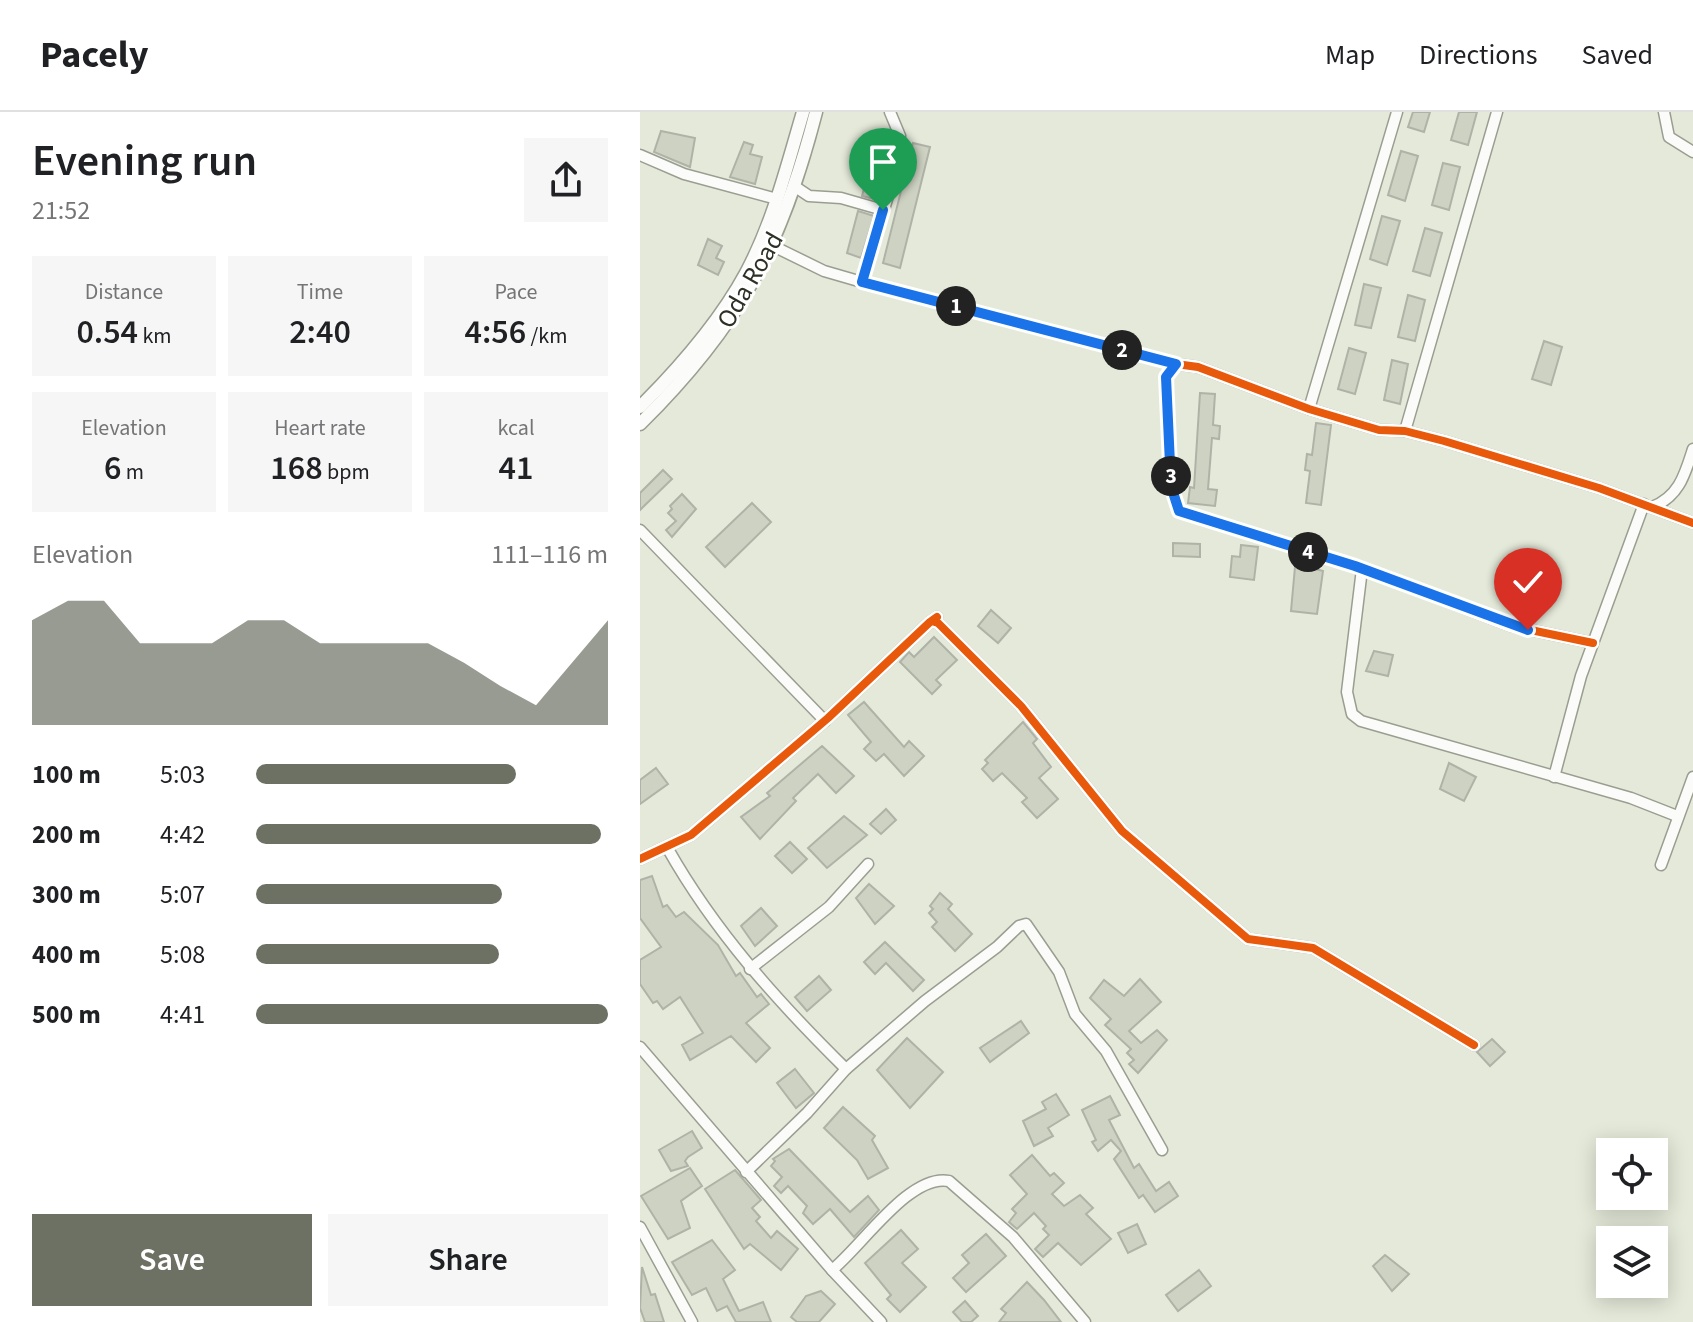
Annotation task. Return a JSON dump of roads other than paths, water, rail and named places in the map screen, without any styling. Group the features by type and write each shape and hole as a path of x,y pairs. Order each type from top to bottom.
{"street":[{"name":"Oda Road","path":"640,407 678,368 746,274 777,199 803,112"},
{"name":"Oda Road","path":"640,424 691,374 746,294 773,246 797,188 816,112"},
{"path":"862,282 900,136 890,112"},
{"path":"1309,409 1397,112"},
{"path":"1405,431 1497,112"},
{"path":"1664,112 1669,137 1693,152"},
{"path":"640,155 684,174 777,199"},
{"path":"797,188 809,196 841,198 883,210"},
{"path":"773,246 824,271 1176,364 1198,367 1309,409 1379,430 1405,431 1586,484 1693,523"},
{"path":"1176,364 1166,377 1171,486 1179,511 1362,569 1511,626 1593,643"},
{"path":"1554,777 1593,643 1648,506 1671,496 1678,488 1693,449"},
{"path":"640,530 825,721"},
{"path":"1362,569 1347,692 1354,716 1361,721 1631,798 1677,816"},
{"path":"640,859 668,849 691,835 825,721 930,622 937,617 932,621 938,623 1021,706 1122,831 1248,939 1313,948 1474,1045"},
{"path":"1661,865 1693,777"},
{"path":"668,849 712,920 750,969 846,1069"},
{"path":"750,969 829,907 868,864"},
{"path":"746,1172 807,1113 846,1069 925,1001 997,947 1019,926 1026,924 1059,972 1075,1014 1106,1051 1162,1150"},
{"path":"640,1047 644,1059 881,1322"},
{"path":"832,1270 856,1251 900,1199 925,1182 941,1179 957,1185 1013,1237 1085,1322"},
{"path":"641,1232 676,1288 692,1322"}]}
